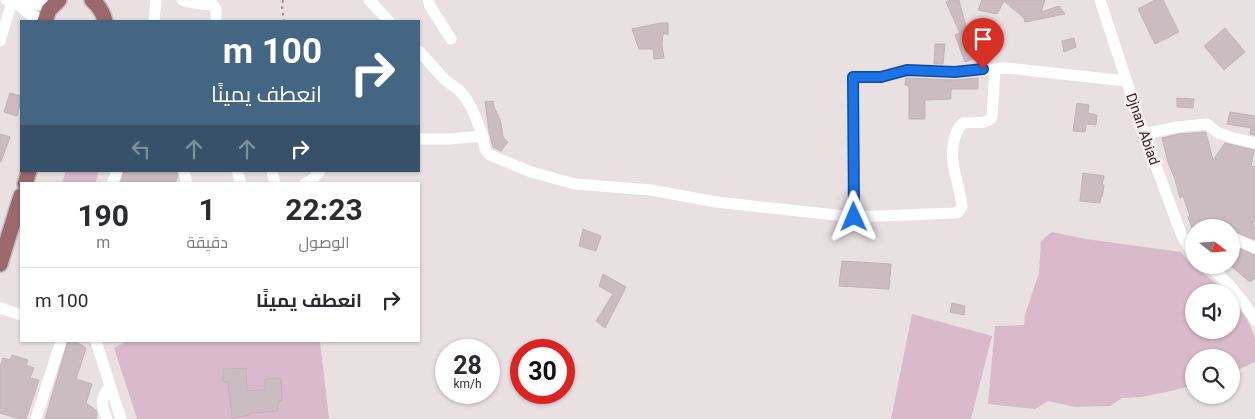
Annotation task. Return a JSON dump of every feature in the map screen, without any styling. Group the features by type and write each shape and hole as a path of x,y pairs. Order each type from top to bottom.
{"main road":[{"path":"92,0 102,11 105,20"},
{"path":"44,20 47,13 56,3"},
{"path":"0,264 20,199"}],"street":[{"path":"154,20 156,0"},
{"path":"182,0 215,6 216,20"},
{"path":"369,0 388,20"},
{"path":"428,0 451,40"},
{"name":"Djnan Abiad","path":"1100,0 1144,134 1185,241"},
{"path":"11,2 32,4 56,3"},
{"path":"0,20 11,2"},
{"path":"11,2 42,20"},
{"path":"0,41 11,2"},
{"path":"420,52 445,80 459,90 467,100 483,136 484,147 487,152 531,172 575,184 651,190 716,202 854,217 955,213 960,210 962,204 952,155 954,138 958,128 963,123 983,123 991,119 995,69"},
{"path":"854,217 853,77 881,77 907,70 955,72 1006,68 1126,81"},
{"path":"1144,134 1178,127 1207,124 1218,133 1255,143"},
{"path":"420,139 483,136"},
{"path":"308,182 319,172"},
{"path":"1240,241 1255,248"},
{"path":"1218,274 1250,301 1255,320"},
{"path":"0,308 20,315"},
{"path":"36,419 61,342"},
{"path":"96,342 121,419"},
{"path":"107,419 101,401 103,394 110,386"}],"path":[{"path":"283,0 284,20"}],"shaded area":[{"path":"66,172 99,172 96,182 62,182"},
{"path":"1052,232 1086,239 1181,252 1185,257 1185,274 1204,274 1217,284 1185,284 1185,339 1240,339 1240,310 1247,319 1255,338 1255,362 1240,369 1240,349 1185,349 1185,387 1142,397 1122,398 1110,406 1075,407 1048,401 1035,409 988,404 995,326 1024,325 1025,315 1039,273 1041,241"},
{"path":"912,314 992,336 971,419 891,419"},
{"path":"125,342 320,342 329,419 137,419 114,348"}],"building":[{"path":"959,0 968,34 978,57 965,62 955,35 960,33 946,2"},
{"path":"982,0 1045,0 1041,12 1059,6 1065,14 1025,22 1024,18 1004,1 997,14 978,10"},
{"path":"1155,0 1163,0 1179,32 1155,44 1138,9"},
{"path":"668,23 668,35 663,33 664,58 654,59 653,49 639,49 632,29"},
{"path":"1225,28 1245,52 1224,70 1204,46"},
{"path":"1074,38 1076,47 1064,52 1062,41"},
{"path":"935,44 945,44 943,64 934,64"},
{"path":"906,78 955,80 978,78 978,89 951,89 951,99 925,100 925,119 909,119 909,86 905,85"},
{"path":"10,93 20,96 17,116 4,112"},
{"path":"1177,98 1194,99 1193,108 1177,107"},
{"path":"493,101 501,122 503,137 508,142 501,151 493,147 489,131 485,102"},
{"path":"1077,103 1089,105 1088,113 1097,115 1096,125 1086,124 1085,132 1073,131"},
{"path":"1230,112 1255,116 1255,135 1250,134 1251,128 1227,124"},
{"path":"1205,132 1213,160 1225,143 1254,150 1251,167 1255,166 1255,222 1252,222 1255,230 1255,240 1240,234 1240,219 1189,219 1190,216 1183,196 1180,198 1162,138 1179,134"},
{"path":"0,134 10,137 1,162 0,162"},
{"path":"124,172 176,172 178,176 176,182 121,182"},
{"path":"1083,173 1104,176 1103,193 1100,203 1080,201"},
{"path":"583,229 601,236 596,251 579,246"},
{"path":"1240,249 1255,255 1255,278 1250,282 1240,274"},
{"path":"842,261 891,264 889,289 839,286"},
{"path":"603,274 626,287 605,328 596,321 613,294 599,286"},
{"path":"952,303 965,306 964,315 950,312"},
{"path":"68,342 77,342 86,348 76,379 92,384 86,403 96,410 96,419 45,419"},
{"path":"12,355 28,360 26,365 34,368 30,378 39,380 26,419 0,413 0,367 3,358 10,360"},
{"path":"246,368 247,391 265,390 265,379 281,378 282,400 278,402 278,411 250,413 250,415 232,418 228,382 223,382 223,369"}],"route":[{"path":"854,217 853,77 881,77 907,70 955,72 983,69"}]}
